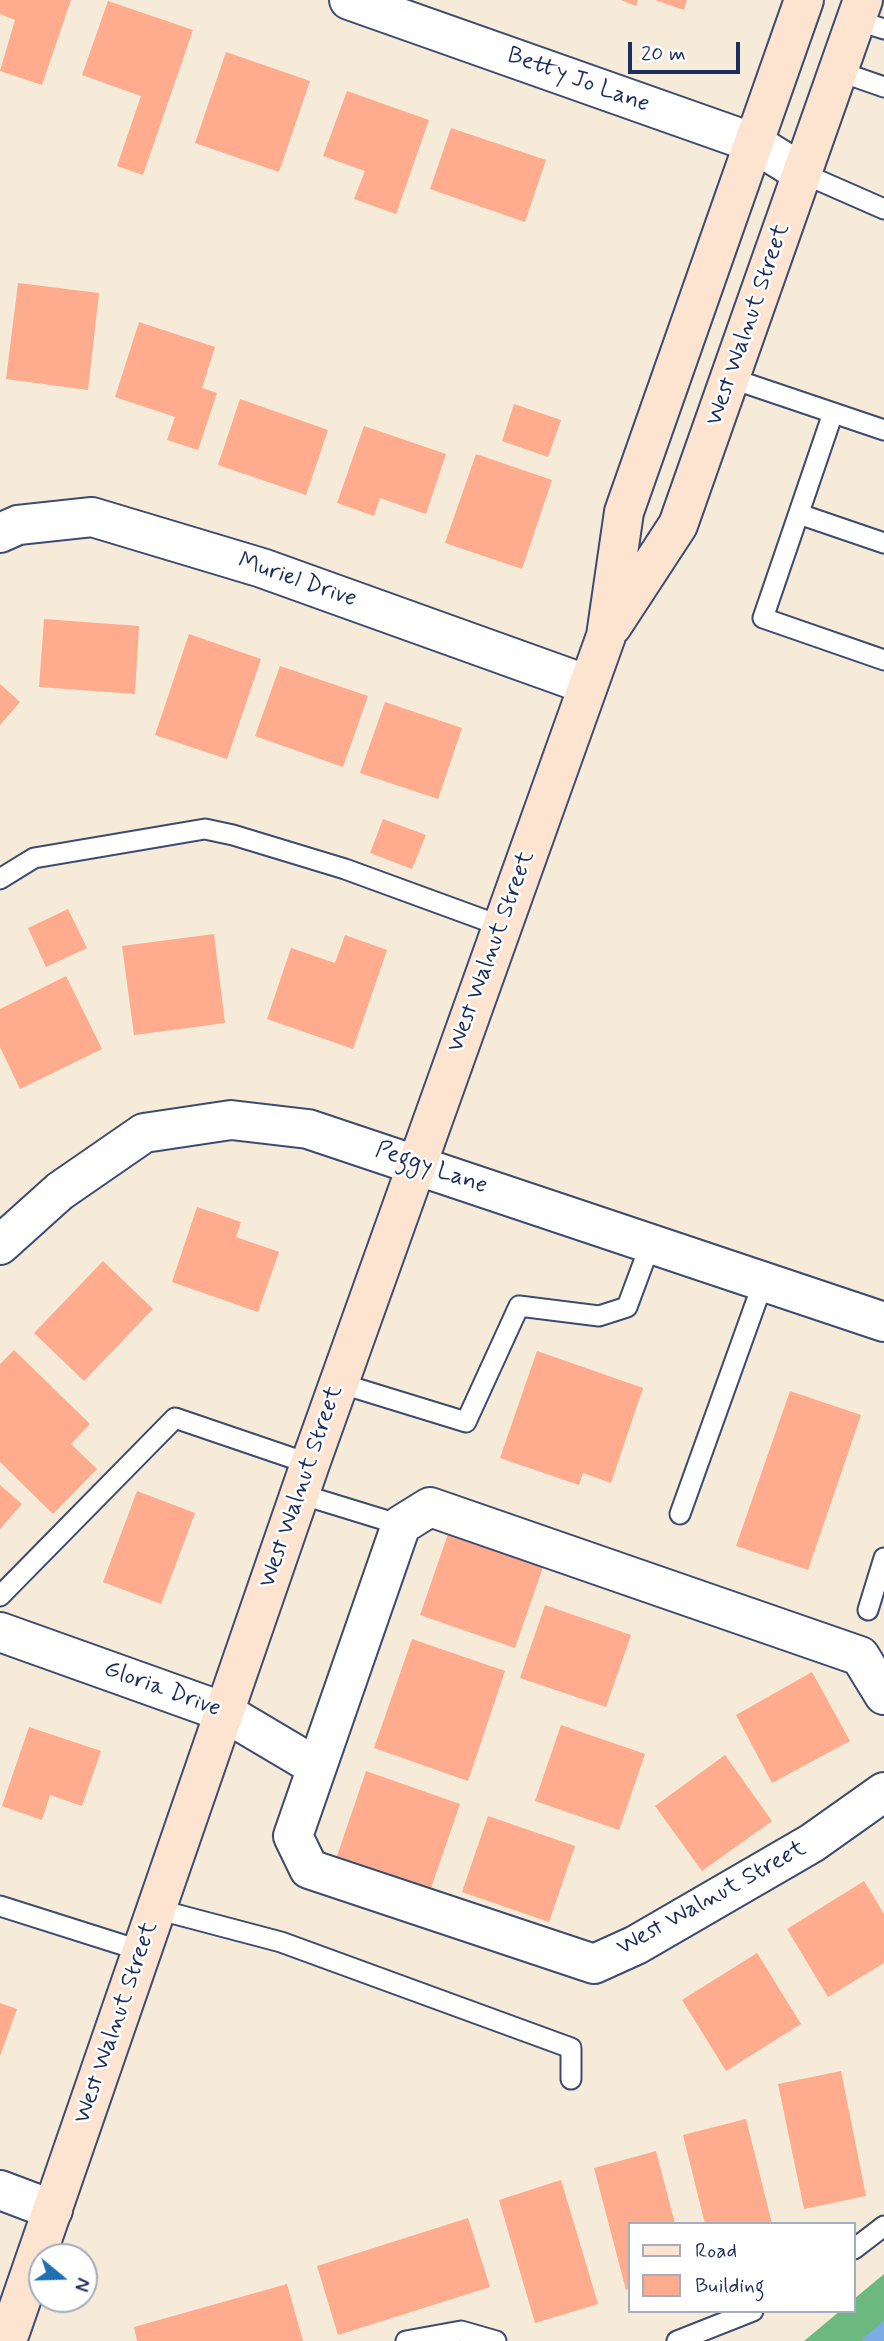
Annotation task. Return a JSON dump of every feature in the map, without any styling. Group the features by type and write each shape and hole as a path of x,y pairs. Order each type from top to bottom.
{"main road":[{"name":"West Walnut Street","path":"7,2341 416,1163 606,636 624,512 804,0"},
{"name":"West Walnut Street","path":"606,636 678,525 838,71 867,17"}],"street":[{"name":"Betty Jo Lane","path":"349,0 754,144 802,173"},
{"name":"Muriel Drive","path":"0,533 18,525 92,517 262,568 588,685"},
{"name":"Peggy Lane","path":"0,1245 60,1191 145,1133 231,1120 308,1129 884,1322"},
{"path":"401,1525 430,1507 860,1656 884,1695"},
{"name":"West Walnut Street","path":"401,1525 315,1766 293,1836 309,1869 594,1964 636,1945 812,1843 884,1793"},
{"name":"Gloria Drive","path":"0,1632 224,1712 315,1766"},
{"path":"0,2190 53,2210"}],"lane":[{"path":"838,71 884,87"},
{"path":"802,173 884,209"},
{"path":"730,378 884,430"},
{"path":"834,413 764,618 884,660"},
{"path":"799,514 884,543"},
{"path":"0,879 34,858 205,829 345,869 501,926"},
{"path":"339,1383 466,1422 519,1306 599,1316 627,1307 650,1245"},
{"path":"680,1514 764,1280"},
{"path":"0,1597 174,1418 401,1525"},
{"path":"868,1610 884,1558"},
{"path":"0,1906 142,1951"},
{"path":"156,1909 281,1942 571,2048 571,2078"},
{"path":"856,2247 884,2226"},
{"path":"677,2341 748,2313"},
{"path":"406,2341 461,2331 496,2341"}],"green space":[{"path":"884,2274 884,2341 804,2341 838,2313 856,2313 856,2297"}],"water":[{"path":"884,2320 884,2341 861,2341"}],"building":[{"path":"0,0 71,0 42,85 0,71 15,20 0,14"},
{"path":"621,0 638,0 636,6"},
{"path":"655,0 687,0 684,10"},
{"path":"108,1 193,30 143,175 117,166 141,96 82,75"},
{"path":"226,52 310,81 279,172 195,143"},
{"path":"347,91 429,120 396,214 354,199 365,171 323,156"},
{"path":"451,128 546,160 525,222 430,189"},
{"path":"18,283 99,293 88,390 6,379"},
{"path":"139,322 215,347 202,388 217,393 198,450 167,440 175,417 115,397"},
{"path":"240,399 328,430 306,495 218,465"},
{"path":"514,404 561,420 548,457 502,441"},
{"path":"364,426 446,454 426,514 380,498 374,516 337,503"},
{"path":"476,454 552,480 522,569 445,543"},
{"path":"44,619 139,626 135,694 39,687"},
{"path":"189,634 261,659 227,759 155,735"},
{"path":"280,666 368,696 343,767 255,736"},
{"path":"0,684 20,702 0,725"},
{"path":"385,702 462,728 438,799 360,773"},
{"path":"383,819 426,835 412,869 370,853"},
{"path":"68,909 87,948 46,967 28,928"},
{"path":"214,934 225,1023 134,1035 122,946"},
{"path":"345,935 387,950 353,1049 267,1019 291,948 335,963"},
{"path":"66,976 102,1049 20,1089 0,1047 0,1009"},
{"path":"197,1207 241,1222 236,1237 279,1252 258,1312 172,1282"},
{"path":"103,1261 153,1309 84,1381 34,1333"},
{"path":"14,1350 90,1424 71,1444 97,1469 53,1514 0,1462 0,1364"},
{"path":"537,1351 643,1388 611,1483 583,1473 579,1485 500,1458"},
{"path":"790,1391 861,1415 808,1570 736,1546"},
{"path":"0,1485 22,1504 0,1529"},
{"path":"137,1491 195,1513 161,1604 103,1582"},
{"path":"449,1531 544,1564 515,1648 420,1615"},
{"path":"545,1605 631,1635 606,1707 520,1678"},
{"path":"412,1639 505,1671 468,1781 374,1748"},
{"path":"812,1672 850,1741 772,1783 736,1715"},
{"path":"561,1725 645,1754 619,1830 535,1801"},
{"path":"29,1727 101,1751 82,1806 50,1795 42,1820 2,1806"},
{"path":"725,1755 772,1821 702,1871 655,1806"},
{"path":"366,1771 460,1804 431,1888 337,1856"},
{"path":"488,1816 575,1846 549,1922 462,1892"},
{"path":"864,1881 884,1914 884,1963 828,1997 787,1929"},
{"path":"757,1953 801,2024 726,2071 682,2000"},
{"path":"0,2003 17,2009 0,2056"},
{"path":"841,2071 866,2196 804,2209 778,2084"},
{"path":"746,2119 772,2222 705,2222 683,2135"},
{"path":"656,2151 674,2222 628,2222 626,2290 594,2168"},
{"path":"561,2180 598,2304 535,2323 499,2200"},
{"path":"468,2218 490,2287 338,2335 317,2266"},
{"path":"287,2284 303,2341 137,2341 134,2327"}]}
